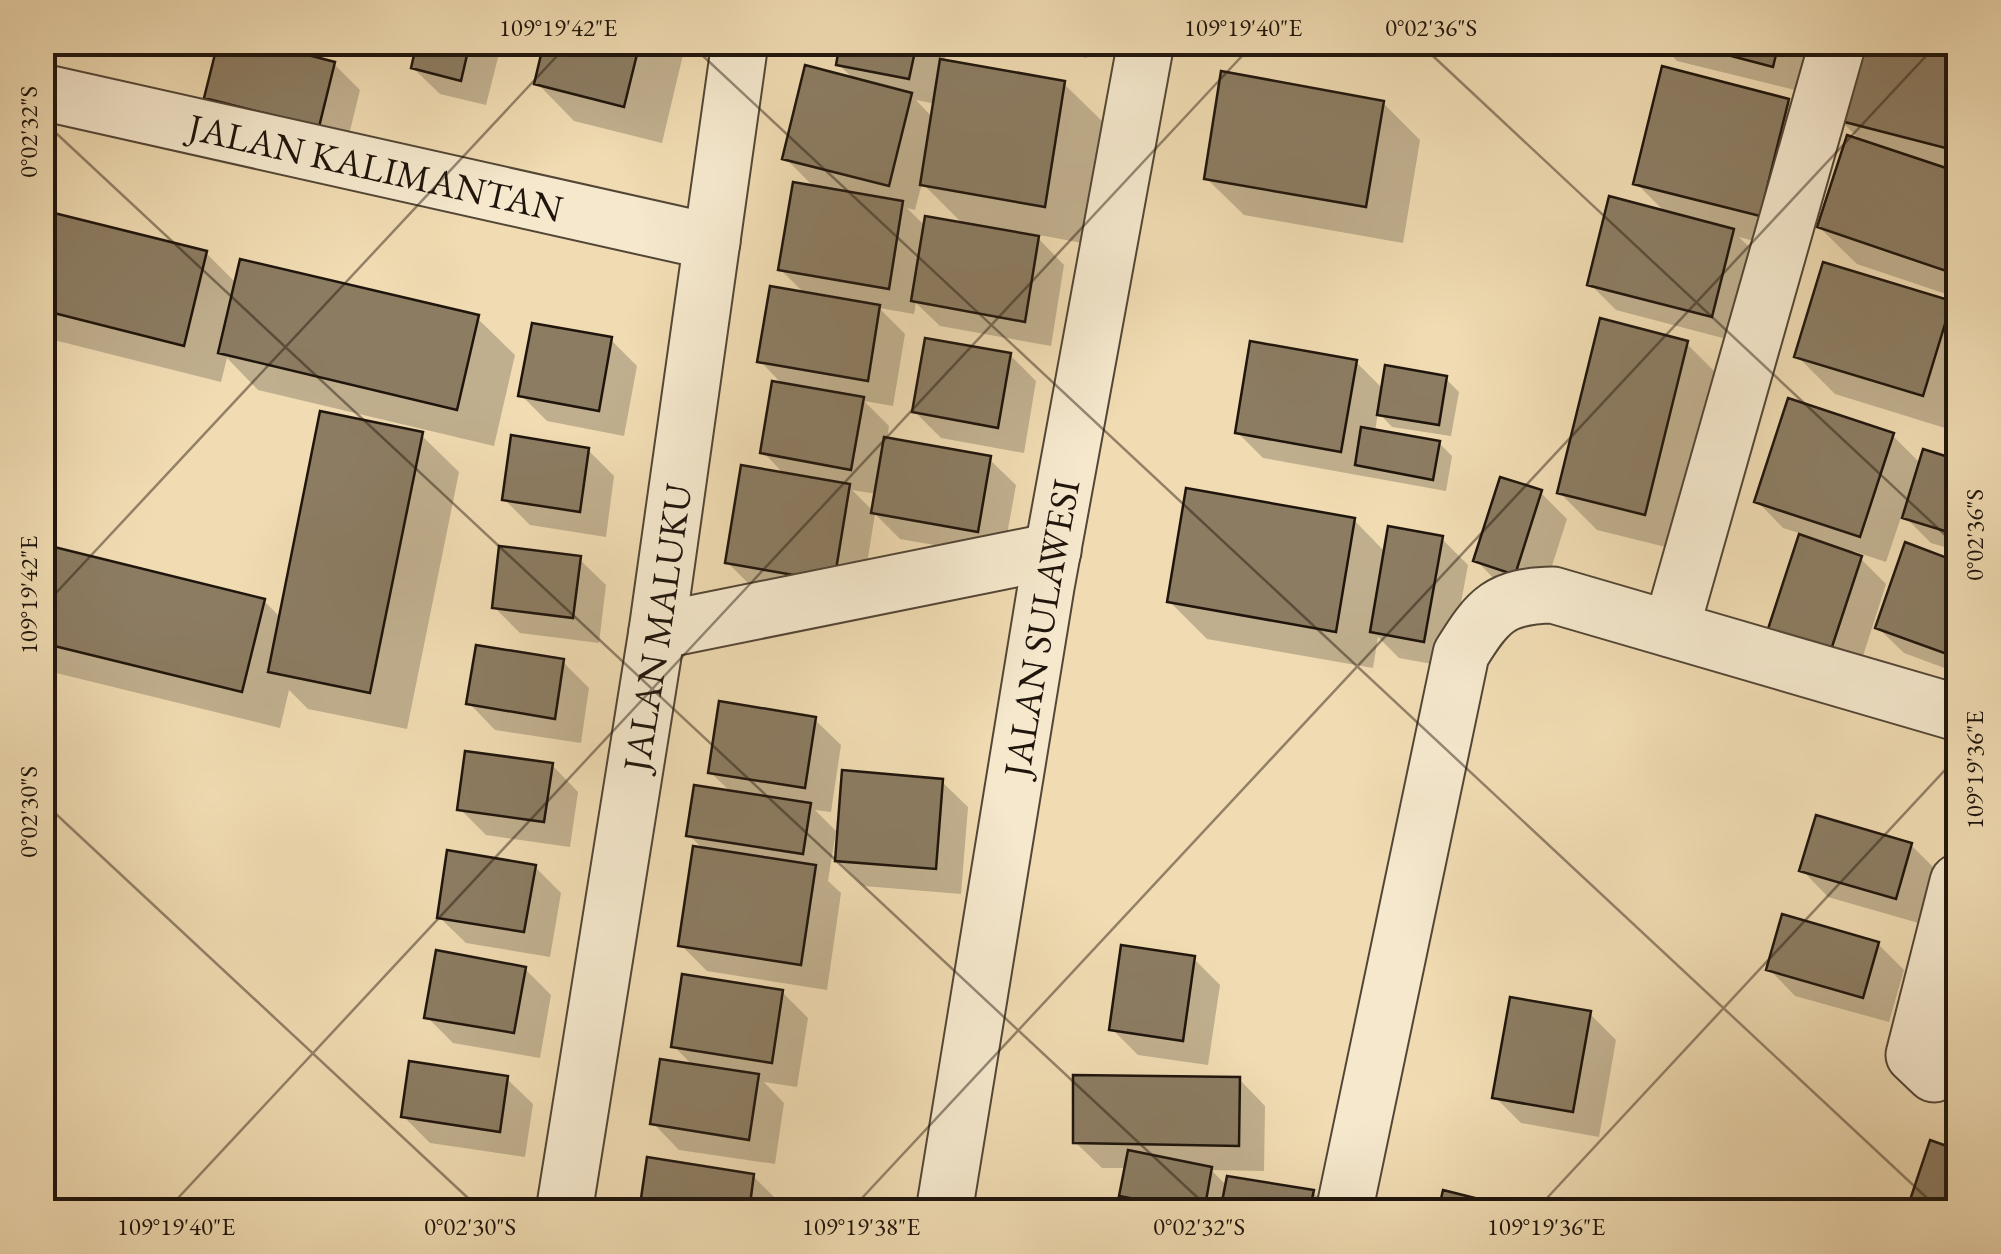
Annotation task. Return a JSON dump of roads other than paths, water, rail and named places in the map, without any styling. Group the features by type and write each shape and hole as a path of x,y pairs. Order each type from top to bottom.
{"street":[{"name":"JALAN MALUKU","path":"564,1212 657,632 740,42"},
{"name":"JALAN SULAWESI","path":"944,1212 1053,551 1146,42"},
{"path":"1671,629 1838,42"},
{"name":"JALAN KALIMANTAN","path":"42,92 712,242"},
{"path":"657,632 1053,551"},
{"path":"1344,1212 1461,654 1486,614 1519,595 1553,595 1958,713"},
{"path":"1934,1074 1914,1055 1958,882"}]}
